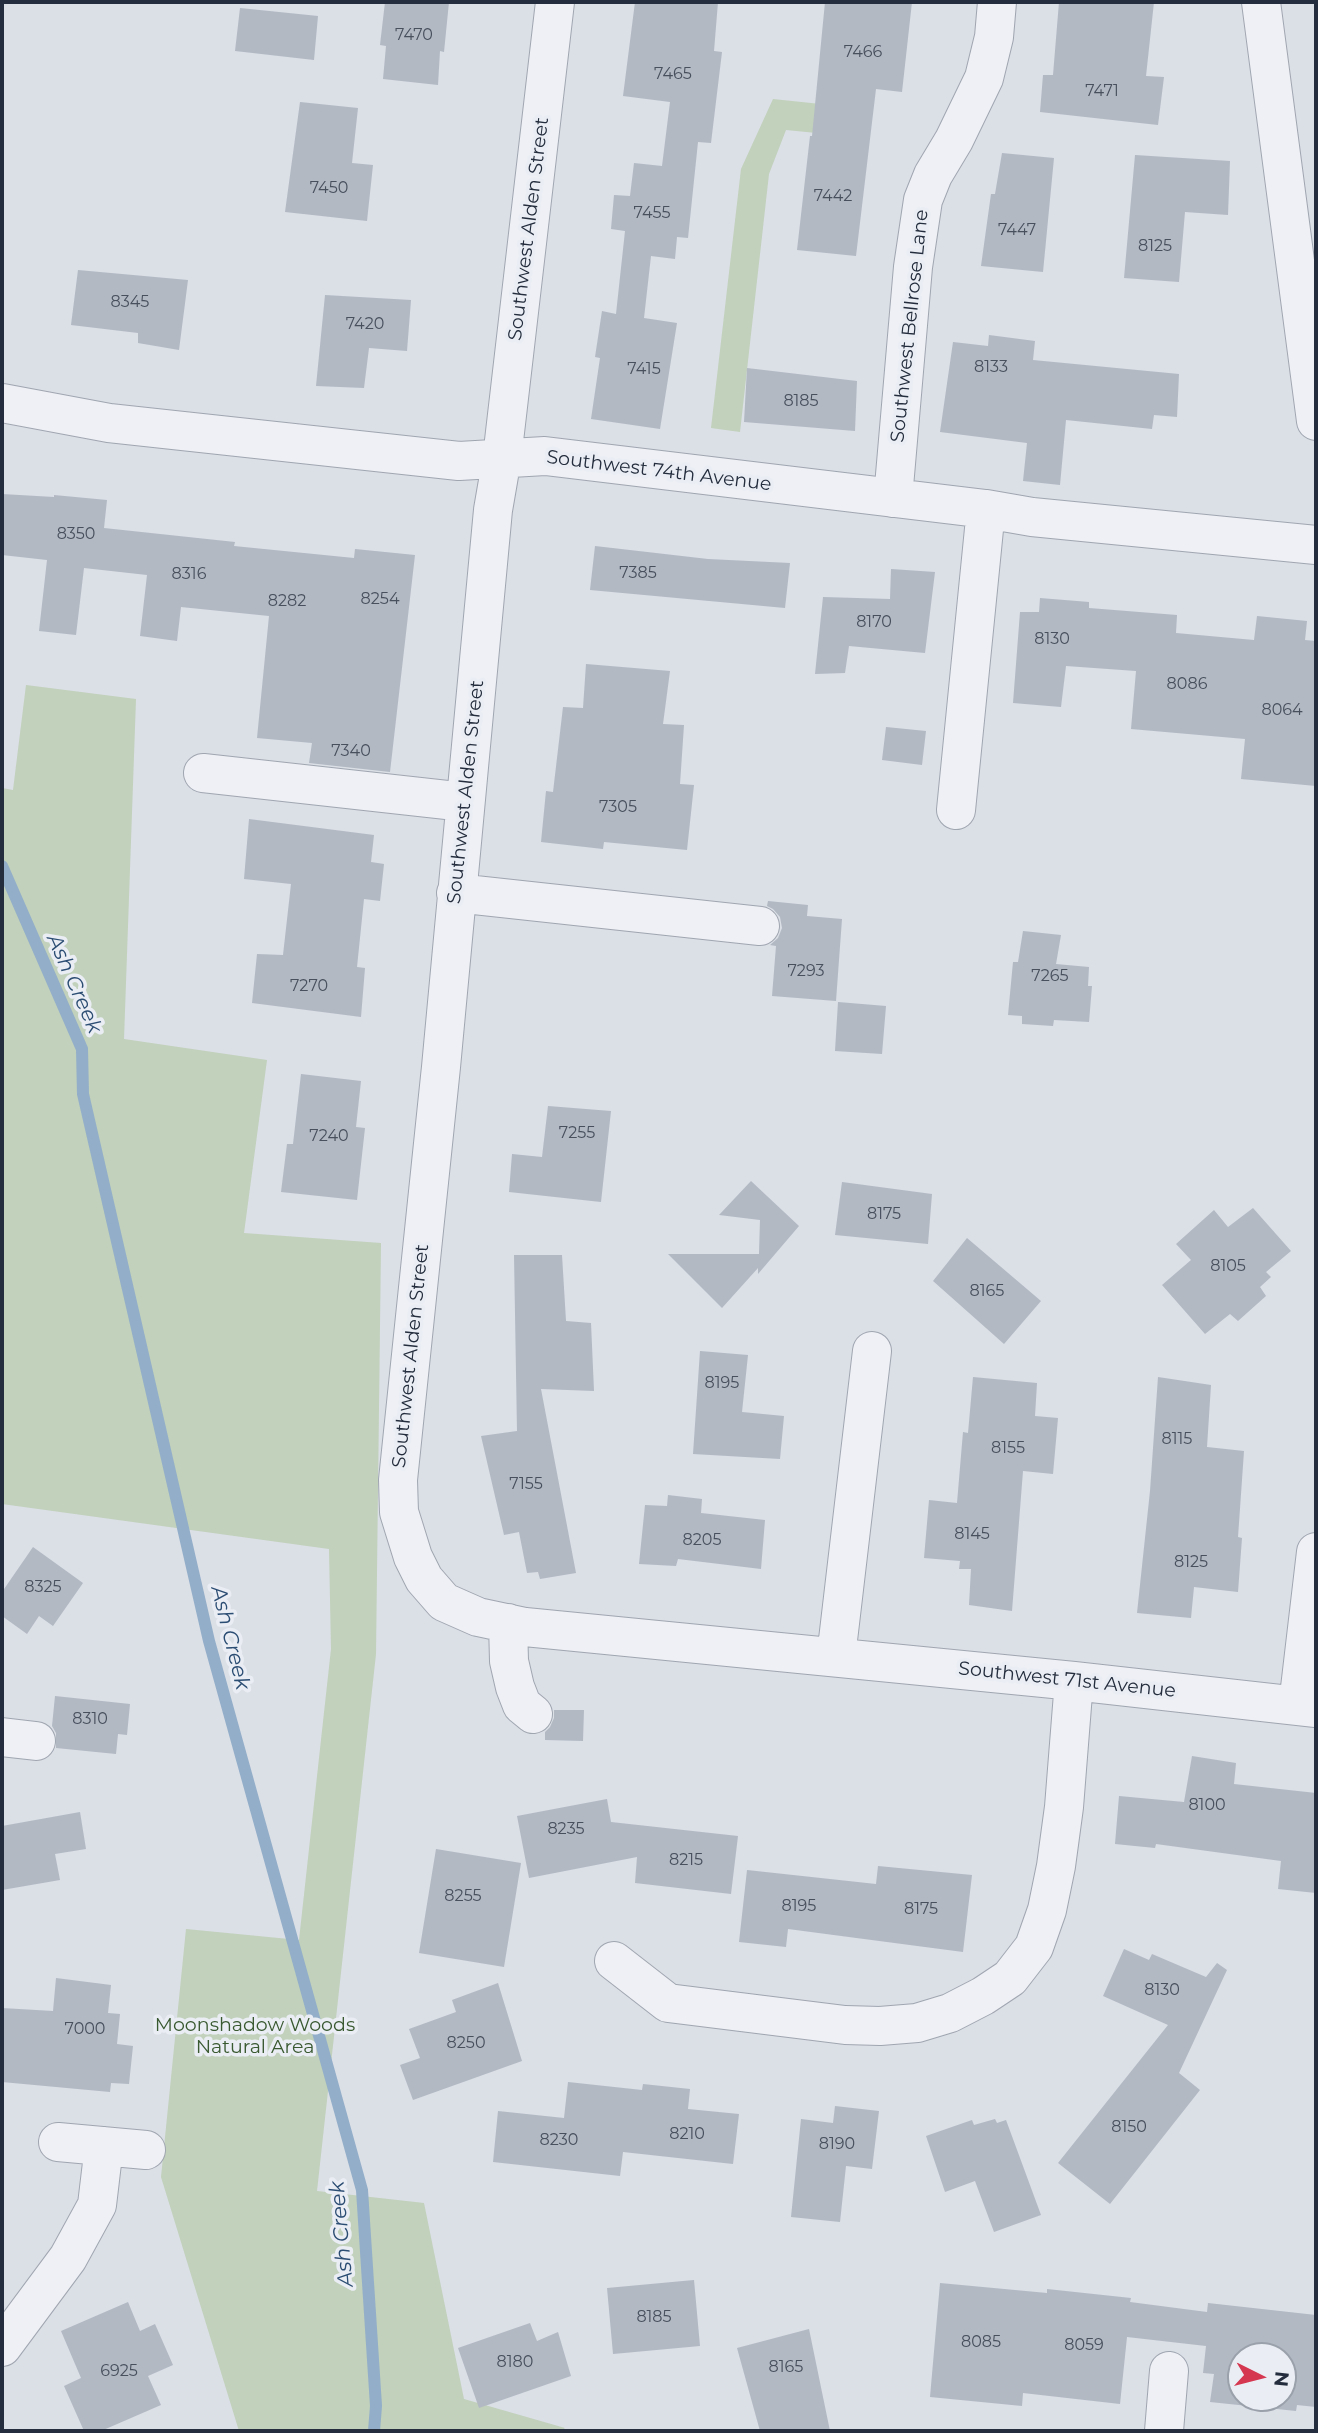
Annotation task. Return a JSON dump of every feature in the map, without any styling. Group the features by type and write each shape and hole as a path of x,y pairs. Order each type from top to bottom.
{"street":[{"name":"Southwest Alden Street","path":"424,1580 405,1535 399,1512 398,1480 441,1067 493,510 502,458 555,2"},
{"name":"Southwest Bellrose Lane","path":"893,498 913,267 923,201 933,175 954,140 984,78 994,37 997,2"},
{"path":"1261,2 1316,421"},
{"name":"Southwest 74th Avenue","path":"2,403 122,425 459,461 545,456 986,509 1032,517 1316,545"},
{"path":"956,810 986,509"},
{"path":"203,773 465,802"},
{"path":"456,893 760,926"},
{"path":"836,1657 872,1351"},
{"name":"Southwest 71st Avenue","path":"424,1580 444,1602 478,1618 525,1627 1307,1706 1316,1552"},
{"path":"508,1623 509,1661 515,1687 522,1705 533,1714"},
{"path":"614,1961 668,2003 845,2025 917,2023 950,2013 983,1996 1010,1978 1034,1947 1047,1910 1064,1807 1074,1681"},
{"path":"58,2142 146,2150"},
{"path":"2,2347 68,2258 97,2205 104,2146"},
{"path":"1164,2431 1170,2371"}],"green space":[{"path":"773,99 830,105 827,134 786,130 769,174 740,432 711,428 741,169"},
{"name":"Moonshadow Woods Natural Area","path":"26,685 136,699 124,1039 267,1060 244,1233 381,1243 376,1654 317,2191 424,2203 464,2399 565,2428 561,2431 239,2431 161,2177 186,1929 299,1940 331,1649 329,1549 2,1504 2,788 13,790"}],"building":[{"path":"385,2 449,2 444,52 440,51 438,85 383,79 386,46 380,45"},
{"path":"635,2 718,2 714,51 722,52 711,143 698,142 688,238 677,237 675,259 651,256 644,318 677,323 660,429 591,419 600,358 595,357 602,311 616,314 625,231 611,229 614,195 630,196 634,163 662,166 670,102 623,96"},
{"path":"825,2 912,2 902,92 876,89 856,256 797,250 812,136"},
{"path":"1059,2 1154,2 1146,76 1164,77 1158,125 1040,112 1043,75 1053,75"},
{"path":"240,8 318,16 314,60 235,51"},
{"path":"300,102 358,108 352,163 373,165 367,221 285,212"},
{"path":"1002,153 1054,158 1043,272 981,266 991,194 995,194"},
{"path":"1135,155 1230,161 1228,215 1185,212 1179,282 1124,278"},
{"path":"78,270 188,280 179,350 138,343 138,333 71,325"},
{"path":"325,295 411,300 407,351 369,348 364,388 316,386"},
{"path":"989,335 1035,341 1033,360 1179,374 1177,417 1154,415 1152,429 1066,420 1060,485 1023,481 1027,443 940,432 953,342 988,346"},
{"path":"747,368 857,381 855,431 744,422"},
{"path":"2,494 107,500 104,528 235,542 234,546 354,558 355,549 415,555 390,772 309,763 312,743 257,738 269,616 181,607 177,641 140,636 147,575 84,568 76,635 39,631 47,560 2,555"},
{"path":"595,546 708,559 790,563 785,608 590,590"},
{"path":"891,569 935,572 925,653 849,646 845,673 815,674 823,597 890,599"},
{"path":"1040,598 1089,602 1089,608 1177,615 1176,633 1254,640 1257,616 1307,621 1305,640 1316,641 1316,786 1241,779 1245,739 1131,729 1136,671 1066,666 1061,707 1013,703 1020,612 1039,612"},
{"path":"586,664 670,671 663,724 684,725 680,784 694,785 687,850 604,842 603,849 541,842 546,791 553,792 563,707 583,708"},
{"path":"886,727 926,731 922,765 882,760"},
{"path":"249,819 374,835 371,862 384,864 380,901 364,899 357,967 365,968 361,1017 252,1003 257,954 283,955 291,884 244,879"},
{"path":"768,901 808,905 807,916 842,919 836,1001 772,996 776,946 770,945 778,938 782,928 780,917 767,906"},
{"path":"1023,931 1061,935 1056,964 1089,967 1088,986 1092,986 1089,1022 1054,1020 1053,1026 1022,1024 1022,1016 1008,1015 1013,962 1018,962"},
{"path":"838,1002 886,1006 882,1054 835,1051"},
{"path":"301,1074 361,1081 356,1127 365,1128 357,1200 281,1192 287,1144 293,1144"},
{"path":"548,1106 611,1111 601,1202 509,1192 512,1154 542,1157"},
{"path":"751,1181 799,1226 758,1274 758,1268 722,1308 668,1254 759,1254 760,1220 719,1215"},
{"path":"842,1182 932,1194 928,1244 835,1235"},
{"path":"1253,1208 1291,1251 1266,1272 1271,1277 1260,1287 1266,1296 1238,1321 1230,1314 1205,1334 1162,1285 1191,1260 1176,1244 1214,1210 1228,1227"},
{"path":"967,1238 1041,1301 1004,1344 933,1281"},
{"path":"514,1255 562,1255 566,1321 591,1323 594,1391 541,1389 576,1573 540,1579 538,1572 527,1573 519,1532 504,1535 481,1436 517,1431"},
{"path":"700,1351 748,1355 742,1412 784,1416 780,1459 693,1454"},
{"path":"973,1377 1037,1383 1035,1416 1058,1418 1053,1474 1023,1471 1012,1611 969,1605 971,1569 959,1569 960,1561 924,1558 929,1500 957,1503 963,1432 968,1433"},
{"path":"1158,1377 1211,1385 1207,1447 1244,1451 1238,1537 1242,1538 1238,1592 1194,1587 1191,1618 1137,1613 1150,1491"},
{"path":"668,1495 702,1499 701,1513 765,1520 761,1569 678,1559 676,1566 639,1564 645,1505 667,1506"},
{"path":"33,1547 83,1583 53,1626 39,1616 27,1634 2,1616 2,1592"},
{"path":"55,1696 130,1704 127,1735 118,1734 116,1754 56,1748 56,1733 52,1726"},
{"path":"554,1710 584,1710 583,1741 545,1740 545,1732 554,1718"},
{"path":"1192,1756 1236,1763 1234,1784 1316,1793 1316,1893 1278,1889 1281,1861 1156,1844 1155,1848 1115,1844 1119,1796 1184,1802"},
{"path":"607,1799 611,1822 738,1836 731,1894 635,1883 637,1857 529,1878 517,1816"},
{"path":"80,1812 86,1849 55,1854 60,1880 2,1890 2,1826"},
{"path":"436,1849 521,1863 504,1967 419,1953"},
{"path":"878,1866 972,1875 963,1952 788,1929 786,1947 739,1942 747,1870 876,1884"},
{"path":"1124,1949 1149,1960 1152,1954 1206,1977 1217,1963 1227,1970 1179,2073 1200,2090 1110,2204 1058,2163 1168,2025 1103,1996"},
{"path":"56,1978 111,1985 108,2013 120,2014 117,2044 133,2046 129,2084 111,2083 110,2092 2,2082 2,2008 53,2011"},
{"path":"498,1983 522,2061 413,2100 400,2065 420,2058 409,2029 456,2012 452,2000"},
{"path":"568,2082 642,2090 643,2084 690,2089 688,2109 739,2114 733,2164 623,2152 620,2176 493,2162 498,2111 564,2118"},
{"path":"835,2106 879,2111 872,2169 846,2166 840,2222 791,2217 801,2119 833,2123"},
{"path":"995,2119 997,2123 1006,2120 1041,2215 994,2232 975,2181 945,2192 926,2136 972,2120 974,2125"},
{"path":"694,2280 700,2346 613,2354 607,2288"},
{"path":"940,2283 1047,2293 1047,2289 1131,2298 1130,2302 1207,2312 1208,2303 1316,2315 1316,2407 1297,2405 1297,2342 1227,2342 1227,2404 1210,2402 1214,2374 1203,2373 1206,2346 1127,2337 1120,2404 1023,2393 1022,2406 930,2397"},
{"path":"128,2302 140,2331 155,2324 173,2365 148,2376 161,2405 101,2431 84,2431 64,2386 81,2378 61,2331"},
{"path":"530,2323 537,2341 558,2332 571,2376 479,2408 458,2348"},
{"path":"809,2329 830,2431 760,2431 737,2348"}],"waterway":[{"name":"Ash Creek","path":"2,866 82,1049 83,1094 209,1641 362,2190 376,2406 374,2431"}]}
